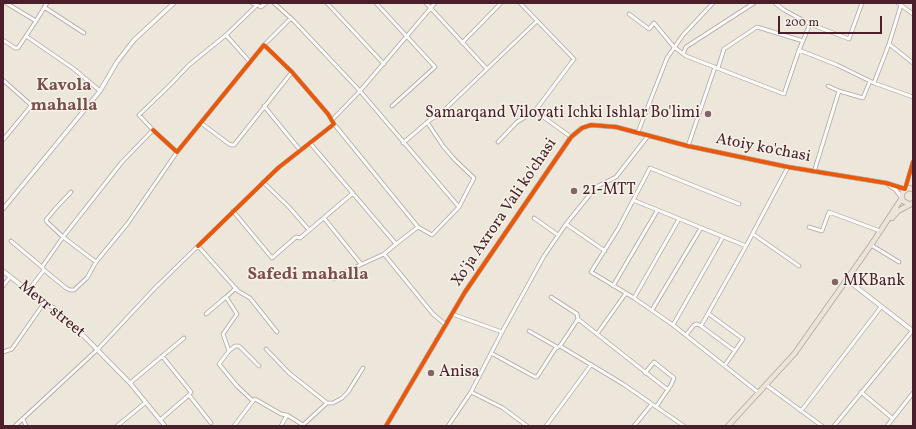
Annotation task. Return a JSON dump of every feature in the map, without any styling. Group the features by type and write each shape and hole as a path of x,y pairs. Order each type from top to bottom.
{"main road":[{"path":"728,426 795,353 871,245 902,198 902,193 905,189 913,189"},
{"path":"902,198 903,201 911,203"},
{"path":"880,231 898,210 911,203"}],"street":[{"path":"6,3 36,21"},
{"path":"3,40 15,48 18,48 47,3"},
{"path":"3,208 100,91 117,62 134,40 174,3"},
{"path":"252,3 261,7 266,3"},
{"path":"274,3 291,18 360,91 403,143 460,207"},
{"path":"279,7 283,3"},
{"path":"327,3 384,64"},
{"path":"376,3 435,67 392,106"},
{"path":"426,3 487,69"},
{"path":"332,120 384,64 435,3"},
{"path":"462,43 501,3"},
{"path":"498,142 517,122 535,112 574,59 520,3"},
{"path":"638,132 667,58 682,35 713,3"},
{"path":"683,54 686,47 754,3"},
{"path":"775,3 784,10 810,24 849,39 862,3"},
{"path":"874,83 889,44 899,4 913,14"},
{"path":"177,152 153,130 140,115 189,65 226,35 256,6"},
{"path":"44,8 84,33"},
{"path":"629,14 649,29 654,23 674,47 686,56 784,94 799,50 810,24"},
{"path":"11,241 66,288 74,290 87,278 96,262 128,223 177,152 264,45 291,18"},
{"path":"403,143 427,122 438,116 538,21"},
{"path":"688,146 724,49 757,27 803,42"},
{"path":"226,35 250,62"},
{"path":"26,36 74,69 100,91"},
{"path":"889,44 913,62"},
{"path":"264,45 292,72 418,227 432,234 460,207 474,178 443,146 427,122"},
{"path":"799,50 837,65 874,83 913,96"},
{"path":"201,123 232,146 234,145 292,72"},
{"path":"3,80 31,106 3,140"},
{"path":"828,86 863,98 870,81"},
{"path":"814,172 839,91"},
{"path":"264,106 300,150"},
{"path":"535,112 571,137"},
{"path":"14,426 98,349 155,288 263,182 300,150 334,124"},
{"name":"Xo'ja Axrora Vali ko'chasi","path":"386,426 472,282 571,137 578,130 591,125 616,127 638,132"},
{"path":"28,292 63,237 122,162 153,130"},
{"name":"Atoiy ko'chasi","path":"638,132 688,146 814,172 886,184 905,189"},
{"path":"3,134 6,137"},
{"path":"448,426 471,392 544,256 558,235 596,187 616,177 648,136"},
{"path":"310,143 396,244"},
{"path":"905,189 913,162"},
{"path":"701,326 753,234 788,167"},
{"path":"739,204 650,168 605,251 591,272 634,298 673,325 759,393"},
{"path":"263,182 289,207 309,230"},
{"path":"886,184 895,189 902,198"},
{"path":"71,192 46,220 63,237 96,262"},
{"path":"233,211 272,258 296,237 300,238 353,193"},
{"path":"633,200 746,246"},
{"path":"613,286 657,211"},
{"path":"810,227 822,231 829,212 880,231"},
{"path":"324,218 361,264"},
{"path":"534,218 558,235"},
{"path":"634,298 679,219"},
{"path":"566,224 605,251"},
{"path":"334,279 361,264 384,254 418,227"},
{"path":"652,310 701,228"},
{"path":"753,234 799,266"},
{"path":"673,325 723,237"},
{"path":"871,245 899,262"},
{"path":"198,246 238,291 250,298 277,332"},
{"path":"384,254 433,314 446,325"},
{"name":"Mevr street","path":"3,271 28,292 54,308 98,349 130,383 165,426"},
{"path":"3,286 10,277"},
{"path":"834,426 913,330 846,279"},
{"path":"206,314 236,288"},
{"path":"597,334 626,293"},
{"path":"226,296 237,312 223,334 229,351"},
{"path":"551,297 577,314 578,319 668,390"},
{"path":"3,352 12,349 44,303"},
{"path":"801,411 881,307"},
{"path":"452,314 502,332"},
{"path":"709,314 743,339 725,365"},
{"path":"491,353 537,377 578,319"},
{"path":"686,335 694,325 697,324 735,351"},
{"path":"529,331 591,365 684,426"},
{"path":"130,383 184,338"},
{"path":"253,401 237,386 220,365 220,362 229,351 235,346 239,346 259,366"},
{"path":"266,349 289,373 327,403 333,403 342,398 348,392 363,368"},
{"path":"160,420 191,394 190,390 162,356"},
{"path":"645,373 654,362 674,378 668,390 656,407"},
{"path":"546,426 591,365"},
{"path":"766,385 822,426"},
{"path":"471,392 503,408 526,426"},
{"path":"861,392 892,418"},
{"path":"887,426 913,392"},
{"path":"189,395 211,423"},
{"path":"234,426 255,398 281,414 287,415 303,426 327,403"},
{"path":"117,426 145,403"},
{"path":"634,426 652,404"},
{"path":"281,426 287,415"},
{"path":"23,418 26,426"},
{"path":"676,426 678,422"}],"cycle path":[{"path":"153,130 177,152 264,45 292,72 328,114 334,124 278,168 198,246"},
{"path":"386,426 465,292 571,137 582,128 591,125 616,127 688,146 788,167 886,183 905,189 913,162"}],"place":[{"name":"Samarqand Viloyati Ichki Ishlar Bo'limi","path":"708,114"},
{"name":"21-MTT","path":"574,191"},
{"name":"MKBank","path":"835,282"},
{"name":"Anisa","path":"431,373"}],"district":[{"name":"Kavola mahalla","path":"64,97"},
{"name":"Safedi mahalla","path":"308,276"}]}
